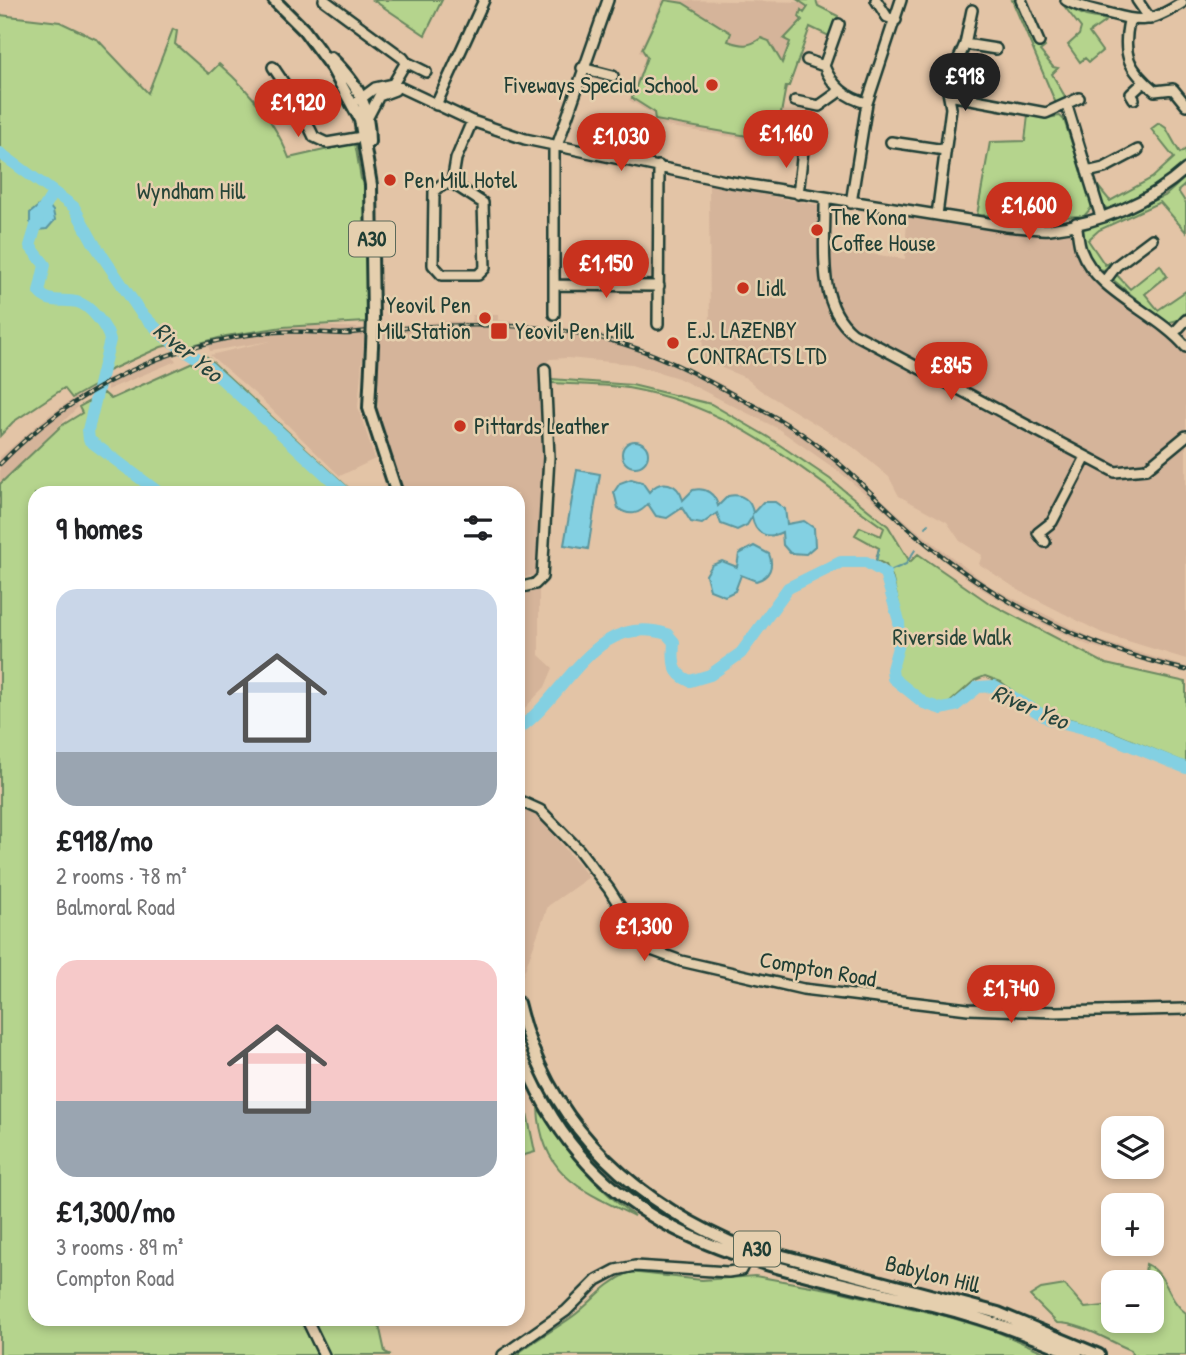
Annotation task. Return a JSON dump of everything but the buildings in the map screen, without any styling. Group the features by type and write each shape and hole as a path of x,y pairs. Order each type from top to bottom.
{"main road":[{"name":"A30","path":"274,0 362,99 372,196 373,319 369,408 394,486"},
{"name":"A30","path":"362,99 362,137 368,162"},
{"name":"Babylon Hill","path":"525,1021 550,1086 601,1157 628,1183 690,1224 750,1247 998,1313 1100,1355"},
{"name":"Babylon Hill","path":"525,1063 539,1096 562,1130 608,1184 669,1226 747,1260 952,1311 1077,1355"}],"street":[{"path":"324,0 405,62 426,72"},
{"path":"436,105 484,0"},
{"path":"554,314 555,145 608,0"},
{"path":"876,0 887,16 896,20"},
{"path":"851,202 867,103 901,0"},
{"path":"1021,0 1039,42"},
{"path":"1066,0 1078,7 1129,21 1160,17 1183,3"},
{"path":"1097,0 1105,13"},
{"path":"1137,0 1150,19"},
{"path":"937,215 946,150 950,76 965,44 972,10"},
{"path":"1129,21 1124,45 1129,60 1144,82 1155,91 1173,89 1186,106"},
{"path":"824,66 831,32 839,24"},
{"path":"965,44 996,49"},
{"path":"807,60 824,66 840,91 850,99 867,103"},
{"path":"391,88 405,62"},
{"path":"273,66 298,104 314,137 320,141 362,137"},
{"path":"582,68 613,76"},
{"path":"1134,99 1131,94 1144,82"},
{"path":"362,99 375,88 407,91 472,121 524,139 798,194 1006,226 1048,229 1124,210 1164,188 1186,169"},
{"path":"801,99 824,104 840,91"},
{"path":"950,95 1046,113 1067,106 1079,98"},
{"path":"298,104 312,96"},
{"path":"1067,106 1101,217"},
{"path":"452,183 456,159 472,121"},
{"path":"891,142 946,150"},
{"path":"1087,172 1104,168 1138,150"},
{"path":"798,194 806,156"},
{"path":"658,324 659,166"},
{"path":"452,183 483,203 485,268 478,275 442,275 433,265 434,191 441,185 452,183"},
{"path":"825,198 830,305 842,324 853,334 1115,472 1133,473 1146,469 1186,436"},
{"path":"1076,223 1081,250 1091,269 1104,282 1174,332 1186,347"},
{"path":"1104,282 1116,266 1152,239"},
{"path":"554,285 659,286"},
{"path":"1174,332 1186,320"},
{"path":"525,586 535,584 542,577 549,457 545,369"},
{"path":"1045,542 1038,533 1052,522 1086,457"},
{"name":"Compton Road","path":"525,803 540,810 579,850 609,889 646,948 681,961 803,989 968,1009 1055,1012 1186,1009"},
{"path":"503,1355 566,1311 597,1280 616,1270 635,1266 728,1272 741,1270 750,1247"},
{"path":"310,1326 324,1355"}],"shaded area":[{"name":"Fiveways Special School","path":"662,0 821,2 796,60 784,100 777,144 653,124 654,115 629,100 644,61 644,54 639,52"},
{"path":"709,184 818,205 819,252 833,248 905,259 907,216 1083,234 1095,265 1156,312 1186,292 1186,659 1102,633 1020,591 979,564 982,555 960,541 947,522 899,496 889,477 853,447 760,390 746,378 703,360 702,329 710,328"},
{"path":"472,315 498,315 498,320 596,333 658,354 719,383 814,439 914,528 991,587 1094,639 1186,667 1186,673 1088,645 1037,621 980,588 938,556 841,473 777,428 678,378 632,364 567,358 550,359 539,369 544,454 536,575 525,577 525,486 401,486 378,411 379,346 364,340 358,407 375,459 340,476 261,399 210,355 271,341 210,351 206,341 306,325 376,329 444,321 471,322"},
{"path":"170,352 176,361 107,390 107,379"},
{"path":"76,397 77,408 0,484 0,457 48,416"},
{"path":"539,590 539,655 553,668 545,687 525,708 525,594"},
{"path":"525,811 540,819 589,877 548,906 525,969"}],"green space":[{"path":"373,0 442,0 425,35"},
{"name":"Fiveways Special School","path":"665,0 683,3 731,33 728,41 745,45 761,38 769,41 782,63 790,42 784,39 802,20 799,17 801,10 804,13 808,7 798,0 816,0 818,6 838,16 829,36 810,27 789,86 786,86 776,141 655,120 654,112 632,98 647,57 642,49"},
{"path":"1012,0 1017,0 1045,47 1040,51 1053,67 1058,68 1052,74 1067,100 1057,106"},
{"path":"1064,6 1086,16 1107,20 1089,33 1102,51 1089,62 1085,58 1080,62 1068,45 1079,35 1081,28"},
{"name":"Wyndham Hill","path":"0,15 60,22 98,40 148,93 173,29 177,31 175,44 209,74 219,64 251,95 269,119 289,158 355,143 361,179 365,183 367,325 365,322 283,327 226,336 189,346 182,342 161,347 97,376 97,384 72,398 64,388 13,422 0,436"},
{"path":"1028,115 1046,118 1060,116 1064,120 1093,206 1084,216 1036,218 977,215 990,142 1025,141"},
{"path":"1159,123 1166,128 1180,153 1186,149 1186,163 1160,185 1109,210 1100,203 1092,179 1110,201 1152,178 1174,158 1151,129"},
{"path":"1186,177 1186,184 1178,191 1186,203 1186,232 1160,202 1099,230 1088,240 1105,265 1113,261 1104,270 1095,268 1085,251 1083,229 1165,196"},
{"path":"1160,265 1167,276 1145,294 1158,310 1186,291 1186,312 1178,320 1166,323 1112,279 1115,273 1130,289"},
{"path":"206,356 346,486 28,486 28,1326 379,1326 385,1352 391,1355 0,1355 0,484 61,426 82,413 79,407 104,393 111,399"},
{"name":"Riverside Walk","path":"551,379 632,385 711,404 768,437 830,479 888,526 910,562 918,554 989,603 1106,664 1186,682 1186,763 1102,728 1037,710 1001,682 985,676 975,680 948,704 932,703 916,696 903,685 894,671 904,625 892,576 886,565 876,560 879,548 855,535 860,527 881,536 884,528 771,447 711,414 643,391 552,383"},
{"path":"525,1104 535,1152 525,1155"},
{"path":"538,1108 580,1166 634,1216 581,1188 555,1164 541,1131"},
{"path":"1146,1264 1155,1270 1145,1270"},
{"path":"630,1272 702,1280 755,1276 833,1290 946,1316 995,1331 1051,1355 516,1355 572,1317 605,1288"},
{"path":"1164,1282 1186,1313 1186,1355 1133,1355 1131,1350 1094,1333 1057,1323 1030,1296 1041,1289 1065,1285 1085,1308 1101,1306 1101,1333 1164,1333"}],"water":[{"path":"45,201 53,211 55,220 47,229 37,230 30,222 30,213"},
{"path":"635,441 644,445 648,454 644,463 635,467 626,463 622,454 626,445"},
{"path":"577,470 600,474 588,549 564,545"},
{"path":"631,479 642,482 649,492 659,485 669,484 677,489 683,500 693,490 706,491 715,498 718,506 728,496 742,497 748,501 753,513 763,502 775,502 785,509 787,524 804,521 814,528 815,546 806,554 790,553 783,545 782,532 762,534 756,528 752,517 747,525 737,530 721,524 717,513 702,524 691,522 682,508 667,518 656,516 648,504 638,512 626,513 618,508 614,492 620,483"},
{"path":"754,546 769,554 771,567 768,574 756,581 741,575 735,591 725,596 710,590 706,575 712,565 722,561 737,567 739,554"}],"waterway":[{"name":"River Yeo","path":"0,153 74,207 93,242 141,313 165,337 203,362 338,486"},
{"name":"River Yeo","path":"53,193 39,216 30,246 45,265 39,292 51,300 82,304 102,323 110,340 88,430 89,440 150,486"},
{"path":"875,565 879,549"},
{"path":"885,573 906,564 915,550"},
{"name":"River Yeo","path":"525,723 584,660 601,645 620,634 642,630 667,634 674,642 676,670 690,681 710,675 741,653 788,588 841,562 866,562 885,573 899,621 900,640 892,669 893,678 924,703 942,709 955,706 978,687 995,686 1049,719 1095,731 1186,768"}],"railway":[{"path":"342,334 440,326 542,328 605,339 656,356 720,387 807,438 842,466 915,534 976,581 1009,601 1042,619 1112,649 1186,670"},
{"path":"0,464 28,437 59,413 125,373 161,358 236,337 275,332 350,334"}],"place":[{"name":"Fiveways Special School","path":"712,85"},
{"name":"Pen Mill Hotel","path":"390,180"},
{"name":"The Kona Coffee House","path":"817,230"},
{"name":"Lidl","path":"743,288"},
{"name":"Yeovil Pen Mill Station","path":"485,318"},
{"name":"Yeovil Pen Mill","path":"499,331"},
{"name":"E.J. LAZENBY CONTRACTS LTD","path":"673,343"},
{"name":"Pittards Leather","path":"460,426"}]}
